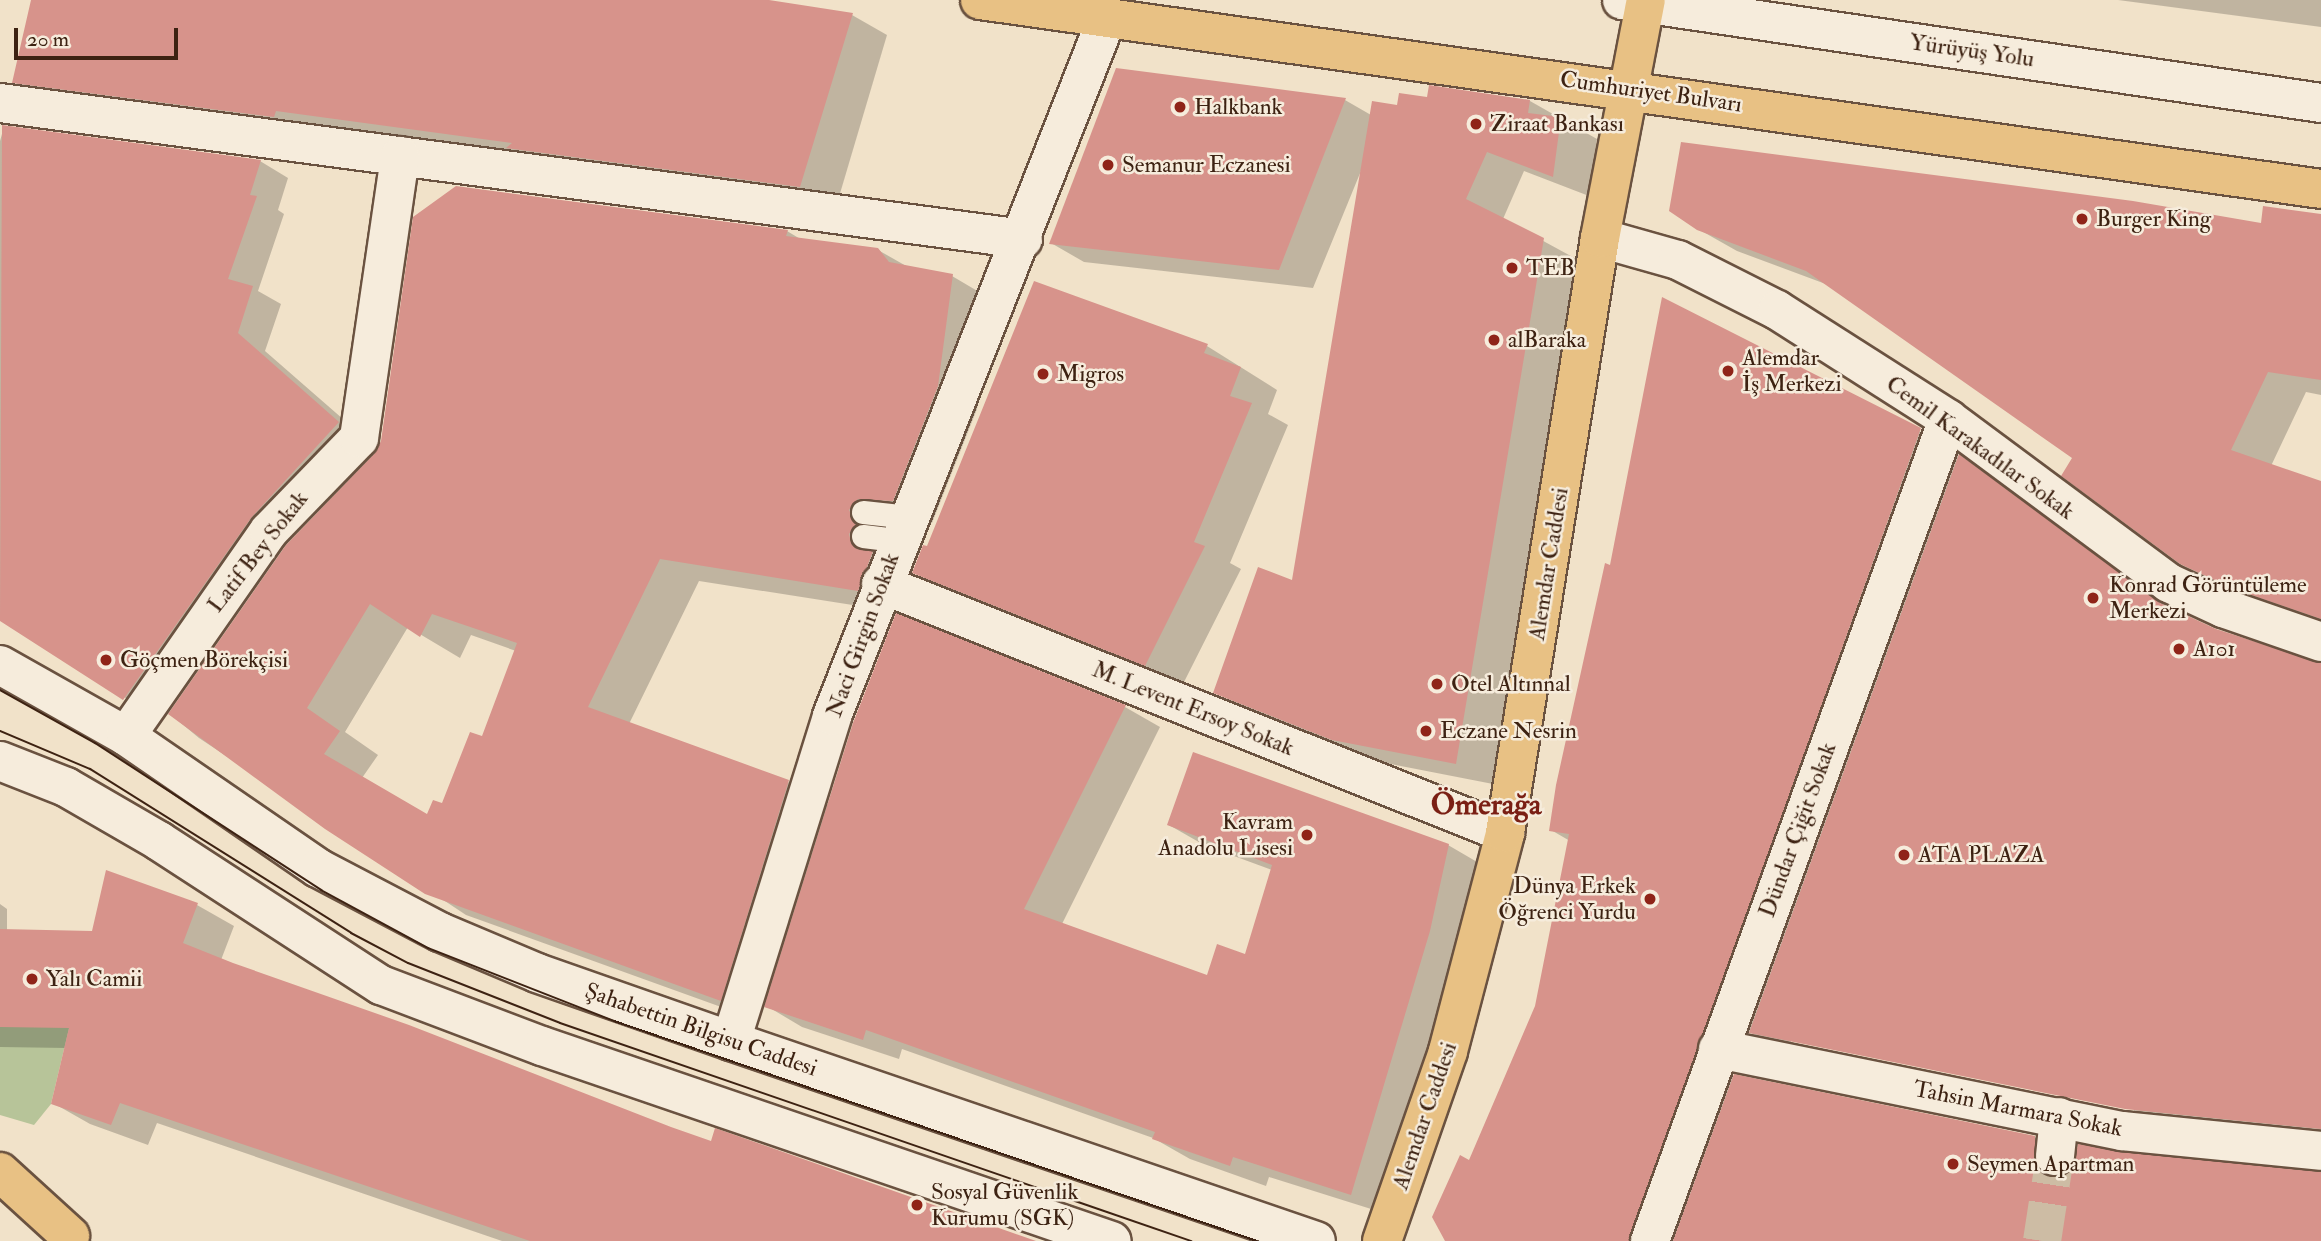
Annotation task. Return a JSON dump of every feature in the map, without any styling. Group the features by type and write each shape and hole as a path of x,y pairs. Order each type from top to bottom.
{"main road":[{"name":"Cumhuriyet Bulvarı","path":"980,0 1626,88 2321,189"},
{"name":"Alemdar Caddesi","path":"1382,1241 1448,1051 1505,833 1638,1"},
{"path":"0,1172 77,1238"},
{"path":"0,1211 77,1238"}],"street":[{"name":"Yürüyüş Yolu","path":"1638,1 2321,103"},
{"name":"Naci Girgin Sokak","path":"731,1041 832,716 881,584 890,531 1023,239 1107,19"},
{"path":"0,103 1023,239"},
{"name":"Latif Bey Sokak","path":"125,736 269,531 359,438 400,156"},
{"name":"Cemil Karakadılar Sokak","path":"1600,238 1678,260 1777,310 1948,419 2169,583 2222,608 2321,642"},
{"name":"Dündar Çiğit Sokak","path":"1650,1241 1948,419"},
{"name":"M. Levent Ersoy Sokak","path":"881,584 1505,833"},
{"name":"Şahabettin Bilgisu Caddesi","path":"0,665 125,736 318,868 386,907 537,972 1316,1241"},
{"path":"0,761 66,787 159,841 381,985 542,1046 1112,1241"},
{"name":"Tahsin Marmara Sokak","path":"1718,1049 2122,1130 2321,1151"},
{"path":"2056,1156 2059,1117"}],"lane":[{"path":"863,512 890,531"}],"green space":[{"path":"90,940 51,1104 34,1125 0,1115 0,1027"}],"building":[{"path":"31,0 769,0 853,13 800,187 506,148 512,143 276,111 274,117 12,83"},
{"path":"1116,68 1346,98 1279,270 1049,244"},
{"path":"1429,85 1530,100 1528,113 1561,117 1553,177 1487,152 1466,199 1544,238 1456,764 1332,740 1213,693 1258,567 1292,580 1372,101 1397,105 1399,93 1427,97"},
{"path":"2,125 261,160 250,195 257,196 228,279 253,286 238,333 339,422 251,518 123,700 0,621"},
{"path":"1681,142 2133,201 2261,223 2263,206 2321,214 2321,380 2268,372 2231,450 2321,481 2321,619 2231,588 2180,564 2061,476 2072,458 1806,271 1697,230 1669,211"},
{"path":"456,186 788,230 786,236 878,248 889,262 953,274 938,386 893,501 858,499 849,510 856,524 849,534 851,542 873,551 858,591 660,559 588,707 789,780 721,1001 425,894 325,829 168,714 286,545 375,453 381,441 413,217","holes":["370,604 420,637 432,614 517,643 482,736 470,732 442,803 433,800 427,814 324,754 340,731 307,708"]},
{"path":"1034,281 1208,344 1204,353 1241,367 1230,396 1252,403 1194,542 1205,546 1145,666 912,573 923,545 927,546"},
{"path":"1662,297 1921,428 1629,1241 1445,1241 1432,1217 1460,1155 1469,1160 1535,1006 1569,834 1549,831 1556,785 1605,563 1610,565"},
{"path":"1959,454 2160,603 2216,629 2321,663 2321,1129 2125,1109 1749,1033"},
{"path":"896,613 1126,705 1024,909 1207,975 1217,944 1245,954 1272,865 1167,825 1193,752 1449,844 1430,931 1351,1195 1233,1157 1230,1166 1152,1139 1155,1132 866,1030 863,1040 764,1007 853,723"},
{"path":"106,870 198,903 183,943 233,963 409,1025 711,1141 715,1128 1036,1241 530,1241 120,1103 111,1125 51,1104 69,1028 0,1027 0,929 92,931"},
{"path":"1734,1074 2035,1136 2035,1164 2052,1178 2072,1169 2078,1144 2321,1172 2321,1241 1673,1241"}],"tunnel":[{"path":"2042,1241 2055,1156"}],"tram line":[{"path":"0,690 95,743 321,890 428,948 614,1021 1257,1241"},
{"path":"0,731 90,769 351,933 408,963 560,1023 1191,1241"}],"place":[{"name":"Halkbank","path":"1180,107"},
{"name":"Ziraat Bankası","path":"1476,124"},
{"name":"Semanur Eczanesi","path":"1108,165"},
{"name":"Burger King","path":"2082,219"},
{"name":"TEB","path":"1512,268"},
{"name":"alBaraka","path":"1494,340"},
{"name":"Alemdar İş Merkezi","path":"1728,371"},
{"name":"Migros","path":"1043,374"},
{"name":"Konrad Görüntüleme Merkezi","path":"2093,598"},
{"name":"A101","path":"2179,649"},
{"name":"Göçmen Börekçisi","path":"106,660"},
{"name":"Otel Altınnal","path":"1437,684"},
{"name":"Eczane Nesrin","path":"1426,731"},
{"name":"Kavram Anadolu Lisesi","path":"1307,835"},
{"name":"ATA PLAZA","path":"1904,855"},
{"name":"Dünya Erkek Öğrenci Yurdu","path":"1650,899"},
{"name":"Yalı Camii","path":"32,979"},
{"name":"Seymen Apartman","path":"1953,1164"},
{"name":"Sosyal Güvenlik Kurumu (SGK)","path":"917,1205"}],"district":[{"name":"Ömerağa","path":"1486,805"}]}
